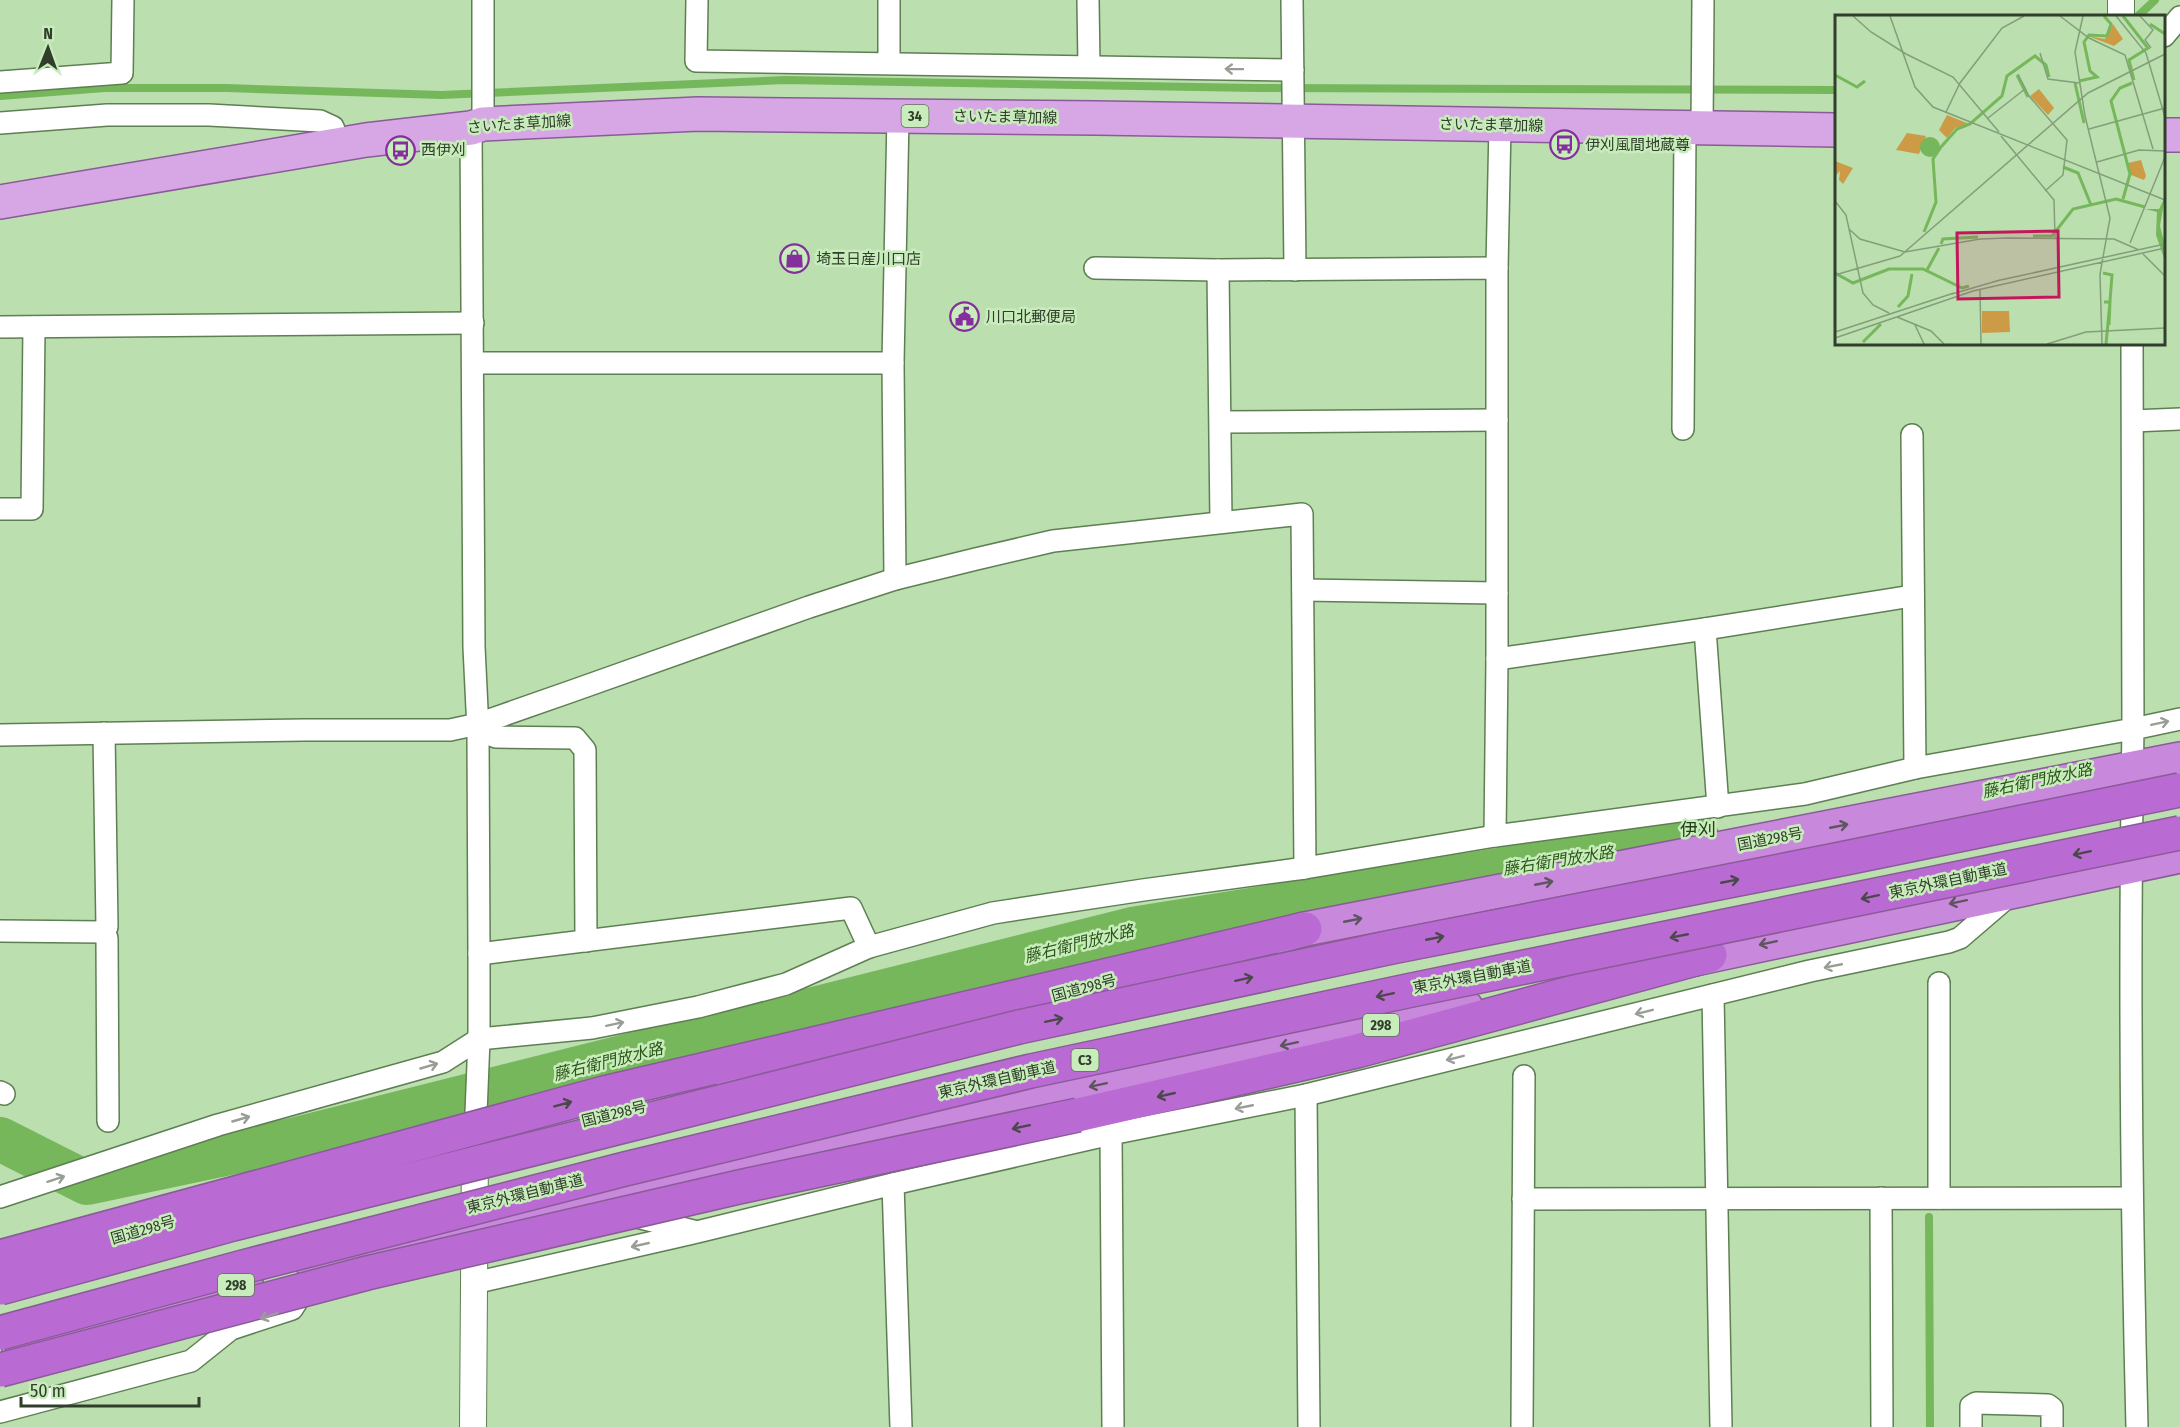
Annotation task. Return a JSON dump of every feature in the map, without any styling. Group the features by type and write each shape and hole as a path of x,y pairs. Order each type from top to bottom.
{"highway":[{"name":"国道298号","path":"0,1270 206,1212 617,1113 1305,929 2180,759"},
{"path":"0,1288 244,1221 1019,1027 1392,947 1848,858 2180,790"},
{"name":"東京外環自動車道","path":"0,1333 243,1267 613,1172 1031,1071 1418,988 2180,833"},
{"name":"298","path":"0,1355 229,1287 322,1263 1031,1099 2180,856"},
{"path":"0,1257 604,1093 1305,929"},
{"path":"0,1370 367,1273 739,1187 1078,1115 1357,1050 1710,955"}],"main road":[{"name":"さいたま草加線","path":"0,202 339,144 477,126 698,114 1500,125 1697,119 1835,130"}],"street":[{"path":"0,82 122,73 123,0"},
{"path":"473,1427 479,954 478,727 474,647 473,323 477,126 483,0"},
{"path":"697,0 696,61 1293,70"},
{"path":"889,0 889,63"},
{"path":"1088,0 1089,66"},
{"path":"1292,0 1294,270"},
{"path":"1683,429 1697,119 1703,74 1703,0"},
{"path":"2165,34 2180,17"},
{"path":"0,123 107,115 209,115 309,120 320,121 333,127 339,144"},
{"path":"895,579 893,363 898,116"},
{"path":"1495,836 1497,267 1500,125"},
{"path":"1095,268 1294,270 1497,267"},
{"path":"1218,270 1221,522"},
{"path":"0,327 473,323"},
{"path":"0,509 32,509 34,327"},
{"path":"2132,345 2132,1198 2137,1427"},
{"path":"473,363 893,363"},
{"path":"2133,421 2180,419"},
{"path":"1221,423 1497,420"},
{"path":"1912,435 1915,768"},
{"path":"0,735 450,730 478,727 809,607 895,579 1053,541 1302,514 1305,868"},
{"path":"1303,590 1497,593"},
{"path":"1497,659 1912,596"},
{"path":"1705,629 1718,807"},
{"path":"0,1197 219,1125 443,1062 479,1039 592,1028 698,1007 786,984 869,947 993,913 1305,868 1495,836 1804,794 1915,768 2180,719"},
{"path":"478,727 496,737 575,738 585,750 586,941"},
{"path":"102,932 107,927 104,733"},
{"path":"474,1283 1111,1134 1306,1095 1809,970 1949,942 1960,938 2018,889"},
{"path":"479,954 851,908 869,947"},
{"path":"0,931 102,932 108,938 108,1121"},
{"path":"1939,983 1939,1198"},
{"path":"1713,995 1721,1427"},
{"path":"1522,1427 1524,1076"},
{"path":"1306,1095 1308,1427"},
{"path":"1111,1134 1113,1427"},
{"path":"893,1184 901,1427"},
{"path":"1881,1198 1882,1427"},
{"path":"1523,1199 2132,1198"},
{"path":"585,1204 697,1232"},
{"path":"0,1412 191,1361 231,1329 292,1309 322,1263"},
{"path":"1971,1427 1971,1406 1976,1403 2048,1405 2052,1408 2052,1427"}],"waterway":[{"path":"2139,15 2155,0"},
{"path":"0,96 105,88 227,88 441,95 785,80 1257,88 1835,90"},
{"name":"藤右衛門放水路","path":"0,1139 87,1183 292,1140 1132,929 1698,838"},
{"path":"1929,1217 1930,1427"}],"place":[{"name":"伊刈風間地蔵尊","path":"1564,145"},
{"name":"西伊刈","path":"400,150"},
{"name":"埼玉日産川口店","path":"795,259"},
{"name":"川口北郵便局","path":"965,317"}],"district":[{"name":"伊刈","path":"1698,830"}]}
